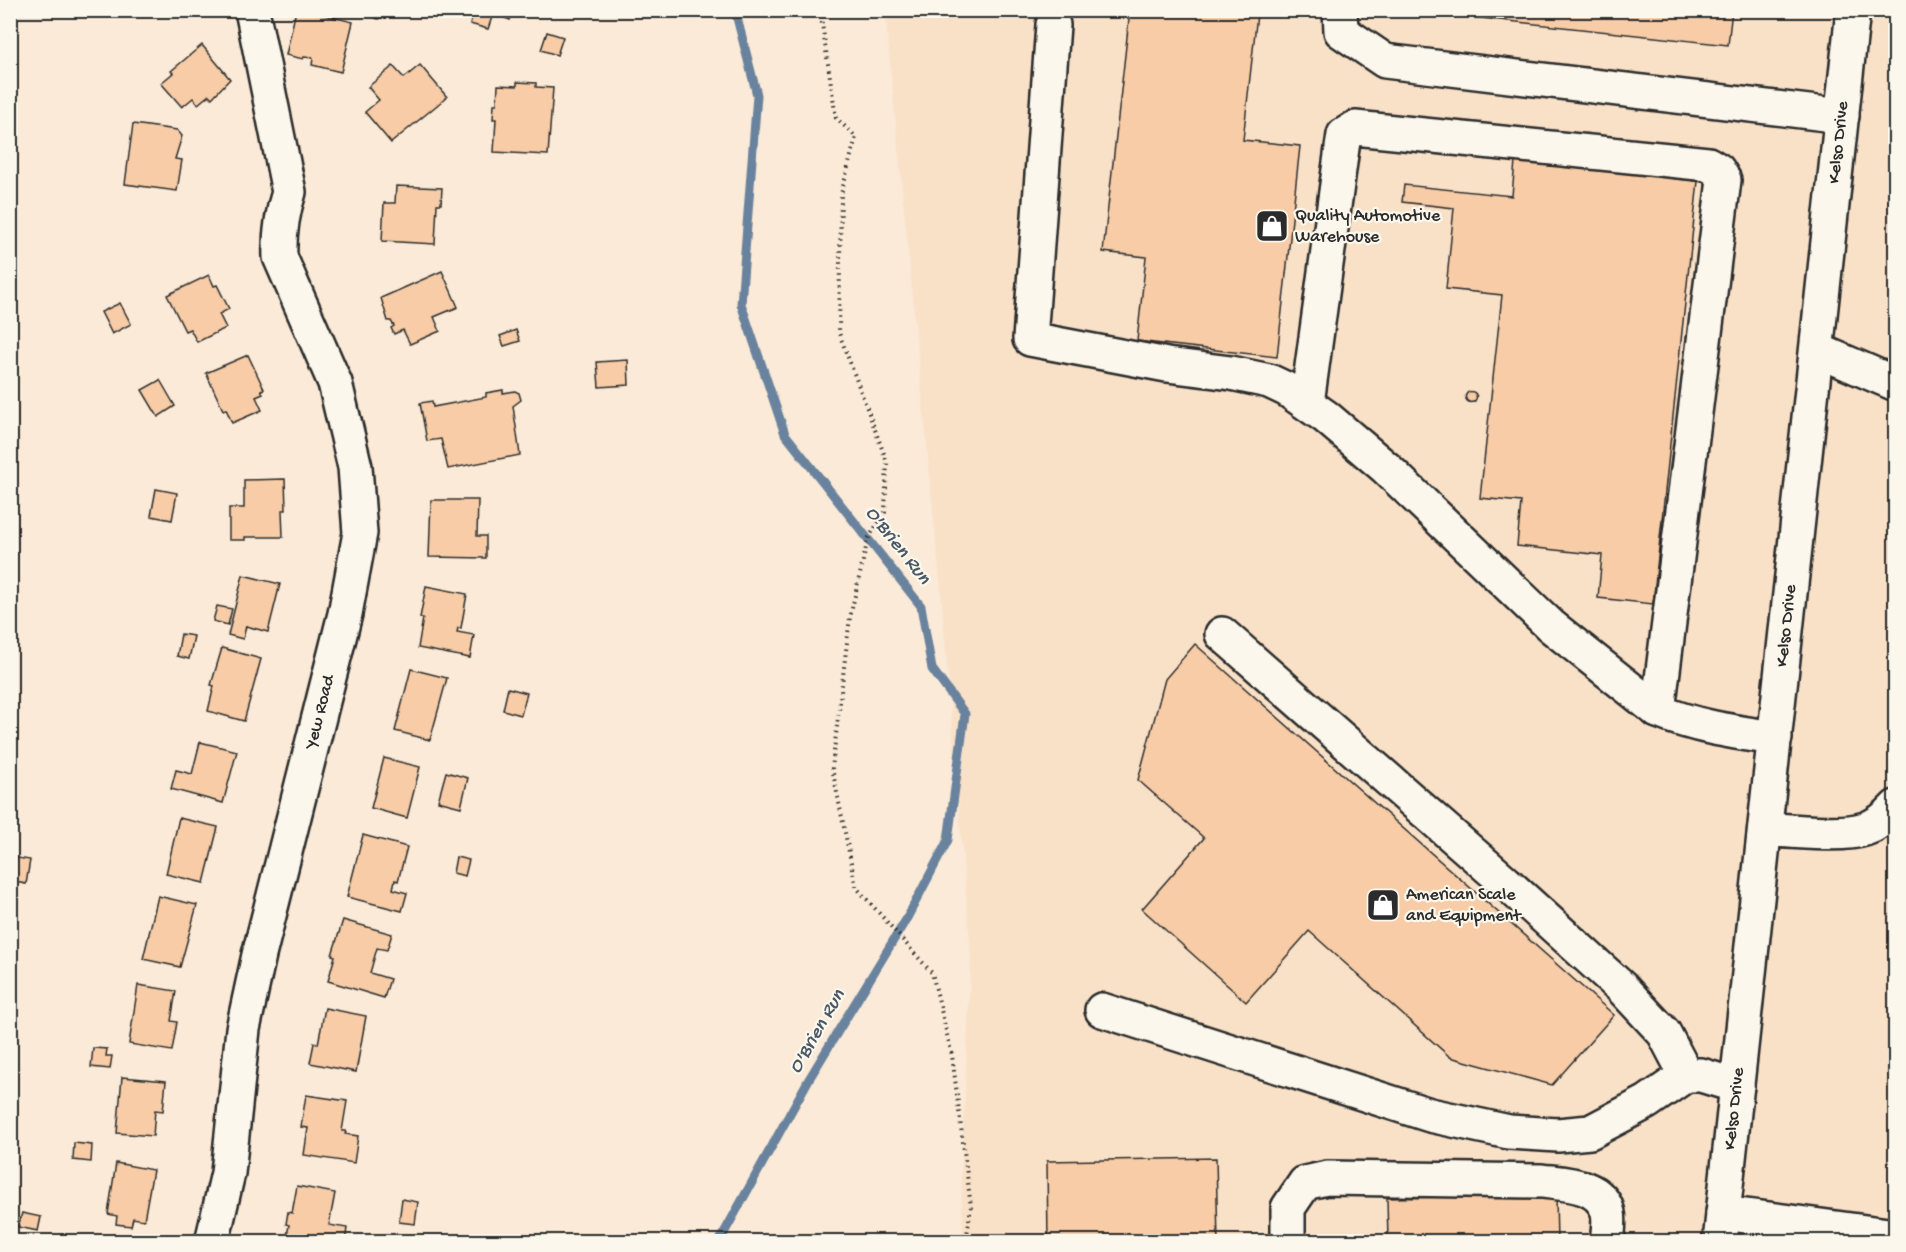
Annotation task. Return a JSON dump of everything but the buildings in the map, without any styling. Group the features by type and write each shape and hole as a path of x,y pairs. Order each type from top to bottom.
{"street":[{"name":"Yew Road","path":"212,1242 228,1173 243,1029 259,955 345,614 360,533 355,467 335,383 280,257 279,234 289,192 252,10"},
{"path":"1340,10 1341,32 1385,61 1842,116"},
{"name":"Kelso Drive","path":"1721,1227 1853,10"},
{"path":"1053,26 1030,339 1167,365 1231,373 1269,381 1286,389 1326,417 1386,468 1551,626 1658,711 1708,728 1775,738"},
{"path":"1307,403 1344,135 1354,128 1708,164 1718,170 1724,180 1658,711"},
{"path":"1817,350 1896,384"},
{"path":"1222,634 1503,880 1621,987 1664,1032 1686,1075"},
{"path":"1765,830 1838,832 1864,829 1892,819"},
{"path":"1102,1010 1430,1115 1509,1132 1558,1135 1590,1132 1647,1102 1686,1075 1701,1076 1737,1086"},
{"path":"1288,1242 1288,1208 1305,1184 1327,1178 1542,1181 1577,1186 1598,1194 1609,1214 1607,1242"},
{"path":"1721,1227 1896,1236"}],"path":[{"path":"820,10 836,118 856,136 841,194 839,333 887,462 885,512 868,539 850,616 832,768 856,888 932,973 954,1066 971,1207 966,1242"}],"shaded area":[{"path":"885,11 1895,11 1895,1241 963,1241 961,1179 971,957 941,592"}],"waterway":[{"name":"O'Brien Run","path":"719,1242 809,1079 907,918 948,840 965,714 932,669 921,606 785,434 741,304 757,95 735,10"}],"place":[{"name":"Quality Automotive Warehouse","path":"1272,226"},
{"name":"American Scale and Equipment","path":"1383,905"}]}
